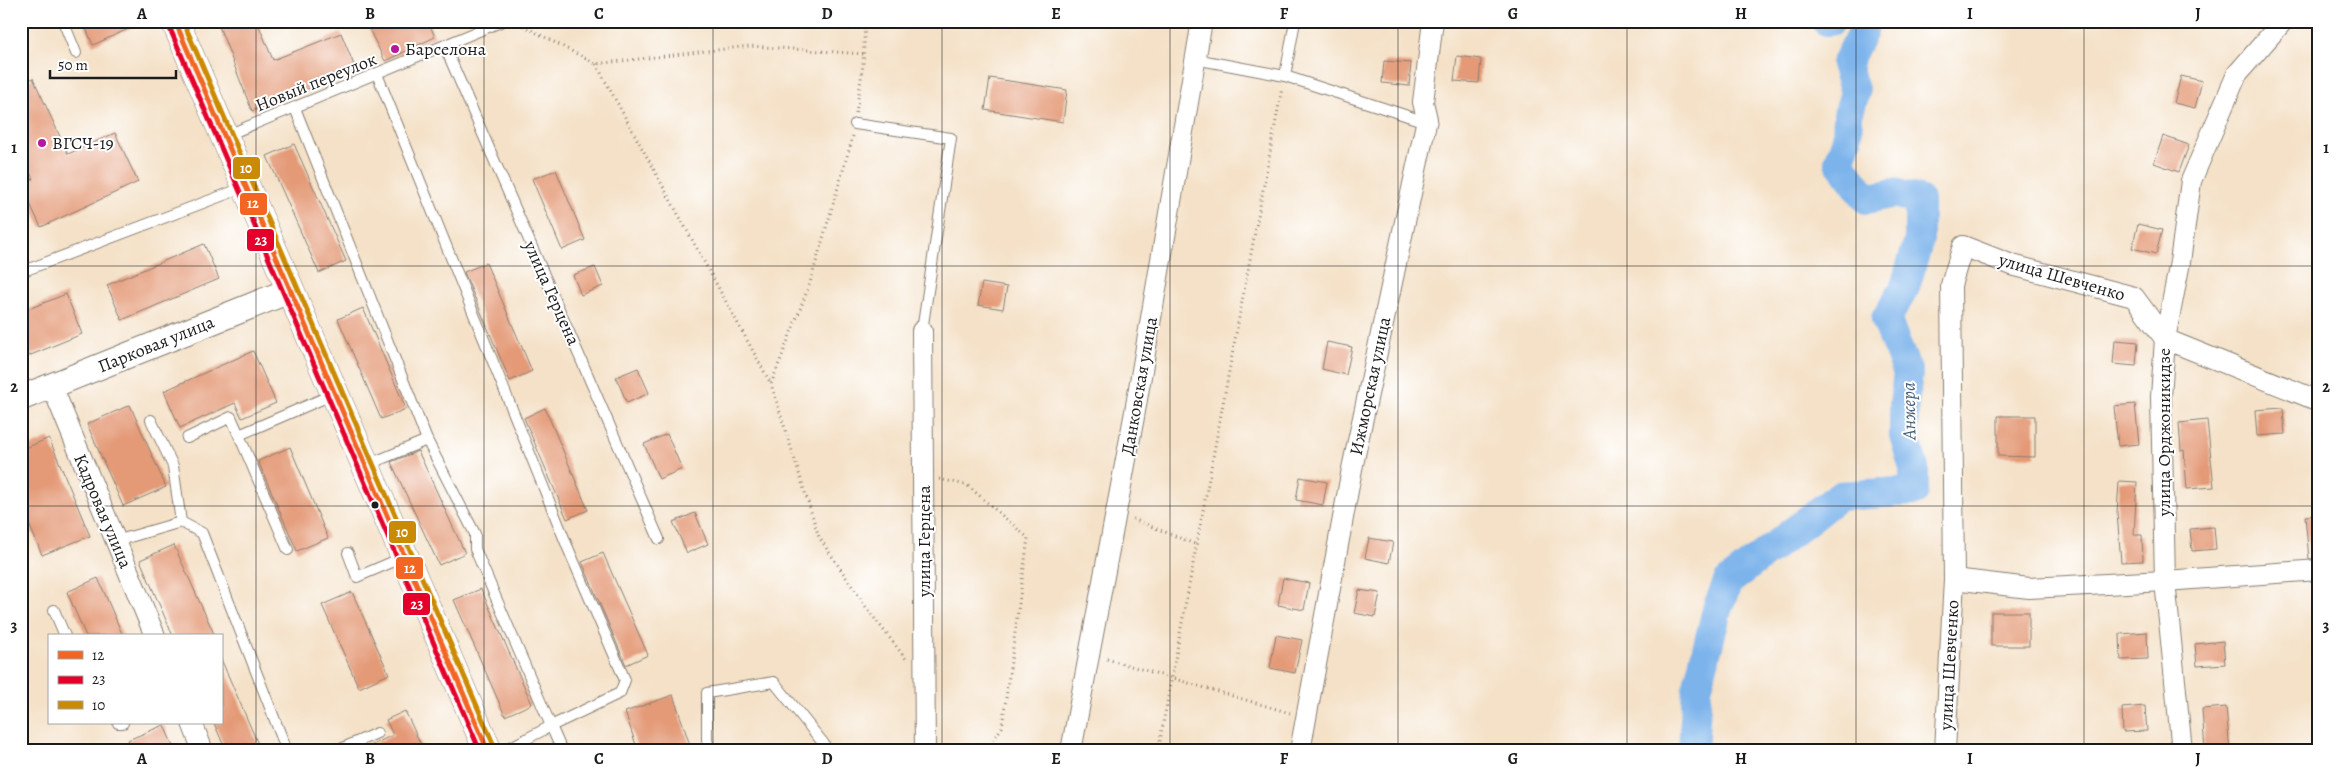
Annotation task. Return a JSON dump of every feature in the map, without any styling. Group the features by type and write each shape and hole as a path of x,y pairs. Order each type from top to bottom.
{"main road":[{"path":"175,21 488,751"}],"street":[{"name":"Данковская улица","path":"1071,751 1116,512 1202,21"},
{"name":"Ижморская улица","path":"1300,751 1352,469 1429,123 1423,102 1433,21"},
{"name":"улица Орджоникидзе","path":"2182,751 2165,582 2161,397 2165,340 2180,262 2191,181 2237,74 2283,21"},
{"name":"улица Шевченко","path":"1945,751 1954,579 1951,285 1963,246 2012,265 2134,297 2165,340"},
{"name":"Парковая улица","path":"21,398 291,290"},
{"name":"улица Герцена","path":"922,332 926,751"},
{"path":"2165,340 2319,401"},
{"name":"Кадровая улица","path":"52,386 154,634"},
{"path":"1954,579 2029,588 2165,582 2319,570"},
{"path":"192,724 203,751"}],"lane":[{"path":"63,21 76,53"},
{"name":"Новый переулок","path":"224,137 445,47 503,21"},
{"path":"1285,76 1295,21"},
{"name":"улица Герцена","path":"445,47 659,539"},
{"path":"1196,59 1285,76 1429,123"},
{"path":"378,74 564,539 625,680 620,694 503,751"},
{"path":"295,108 428,440 475,534 475,549 562,751"},
{"path":"855,124 951,138 922,332"},
{"path":"21,272 246,186"},
{"path":"239,435 335,394"},
{"path":"187,438 231,417 288,550"},
{"path":"151,420 173,466 182,522"},
{"path":"366,466 428,440"},
{"path":"116,541 182,522 202,533 287,751"},
{"path":"348,553 357,577 404,556"},
{"path":"54,610 64,634"},
{"path":"710,751 707,740 707,693 774,682 824,744 826,751"},
{"path":"336,751 377,733"}],"path":[{"path":"514,21 596,64 771,384 820,537 868,610 925,684"},
{"path":"771,384 809,286 852,141 864,54 865,21"},
{"path":"596,64 750,46 864,54"},
{"path":"1158,751 1285,76"},
{"path":"923,476 967,485 1028,538 1002,727 986,751"},
{"path":"1116,512 1197,545"},
{"path":"1089,654 1306,718"}],"building":[{"path":"83,21 146,21 93,45"},
{"path":"217,21 257,21 273,60 341,33 356,70 252,111"},
{"name":"Барселона","path":"385,21 428,21 435,37 385,61 369,29"},
{"path":"1457,56 1481,59 1479,83 1454,81"},
{"path":"1384,61 1411,63 1409,86 1382,83"},
{"path":"2181,76 2202,81 2195,108 2174,103"},
{"name":"ВГСЧ-19","path":"33,78 68,154 115,133 138,182 41,227 21,185 33,179 21,153 21,84"},
{"path":"990,78 1067,90 1063,122 985,110"},
{"path":"2163,136 2189,145 2179,172 2154,163"},
{"path":"294,144 346,261 319,273 267,156"},
{"path":"556,170 585,240 562,250 532,179"},
{"path":"2138,224 2162,230 2156,254 2132,248"},
{"path":"204,244 219,279 122,320 107,285"},
{"path":"486,263 532,371 510,381 464,272"},
{"path":"595,267 603,286 581,295 573,275"},
{"path":"982,283 1007,287 1003,309 978,305"},
{"path":"66,294 82,334 21,359 21,312"},
{"path":"363,308 406,409 381,419 338,319"},
{"path":"2115,340 2138,342 2136,366 2113,364"},
{"path":"1327,342 1352,347 1346,375 1322,369"},
{"path":"253,351 276,403 242,418 235,403 180,428 164,391"},
{"path":"638,368 649,393 627,403 616,377"},
{"path":"2135,404 2139,444 2118,446 2114,406"},
{"path":"130,405 166,487 123,506 87,424"},
{"path":"545,408 588,510 567,519 524,418"},
{"path":"2283,408 2285,434 2257,436 2255,410"},
{"path":"1998,416 2035,416 2035,457 1998,456"},
{"path":"2207,420 2214,487 2187,489 2184,450 2181,451 2179,423"},
{"path":"667,434 682,469 659,479 644,444"},
{"path":"49,438 90,536 42,555 21,505 21,450"},
{"path":"290,447 328,538 297,551 258,461"},
{"path":"418,451 465,553 439,565 391,462"},
{"path":"1300,477 1327,482 1323,505 1296,500"},
{"path":"2119,481 2137,482 2134,535 2142,535 2143,561 2121,562 2117,513"},
{"path":"695,513 708,544 687,553 673,522"},
{"path":"2319,515 2319,558 2309,559 2305,516"},
{"path":"2214,527 2216,549 2192,551 2190,529"},
{"path":"1369,538 1393,542 1389,563 1365,558"},
{"path":"174,545 214,634 172,634 140,560"},
{"path":"603,553 648,655 626,665 582,562"},
{"path":"98,578 122,634 85,634 67,592"},
{"path":"1283,578 1309,583 1304,610 1278,605"},
{"path":"481,589 532,704 505,716 454,600"},
{"path":"1359,590 1380,593 1375,617 1354,613"},
{"path":"352,592 389,674 359,688 322,605"},
{"path":"1991,612 2029,612 2029,646 1991,646"},
{"path":"2147,632 2148,659 2121,660 2120,634"},
{"path":"1276,635 1302,640 1295,673 1270,668"},
{"path":"2223,641 2225,664 2197,666 2195,644"},
{"path":"222,661 261,751 226,751 214,724 222,724"},
{"path":"673,695 692,751 638,751 625,712"},
{"path":"2145,706 2147,731 2123,732 2122,708"},
{"path":"2226,707 2230,751 2205,751 2202,709"},
{"path":"405,711 424,751 360,751 393,735 386,720"},
{"path":"164,725 175,751 133,751 128,740"}],"waterway":[{"name":"Анжера","path":"1826,21 1831,21"},
{"name":"Анжера","path":"1693,751 1697,689 1718,606 1728,582 1839,496 1914,491 1914,468 1904,435 1904,404 1908,373 1886,319 1905,287 1919,239 1919,200 1894,193 1867,199 1839,162 1847,139 1848,115 1855,93 1846,64 1863,31 1864,21"}],"transit line":[{"name":"12","path":"175,21 488,751"},
{"name":"10","path":"183,21 495,748"},
{"name":"23","path":"168,24 480,751"}],"place":[{"name":"Барселона","path":"395,49"},
{"name":"ВГСЧ-19","path":"42,143"}]}
